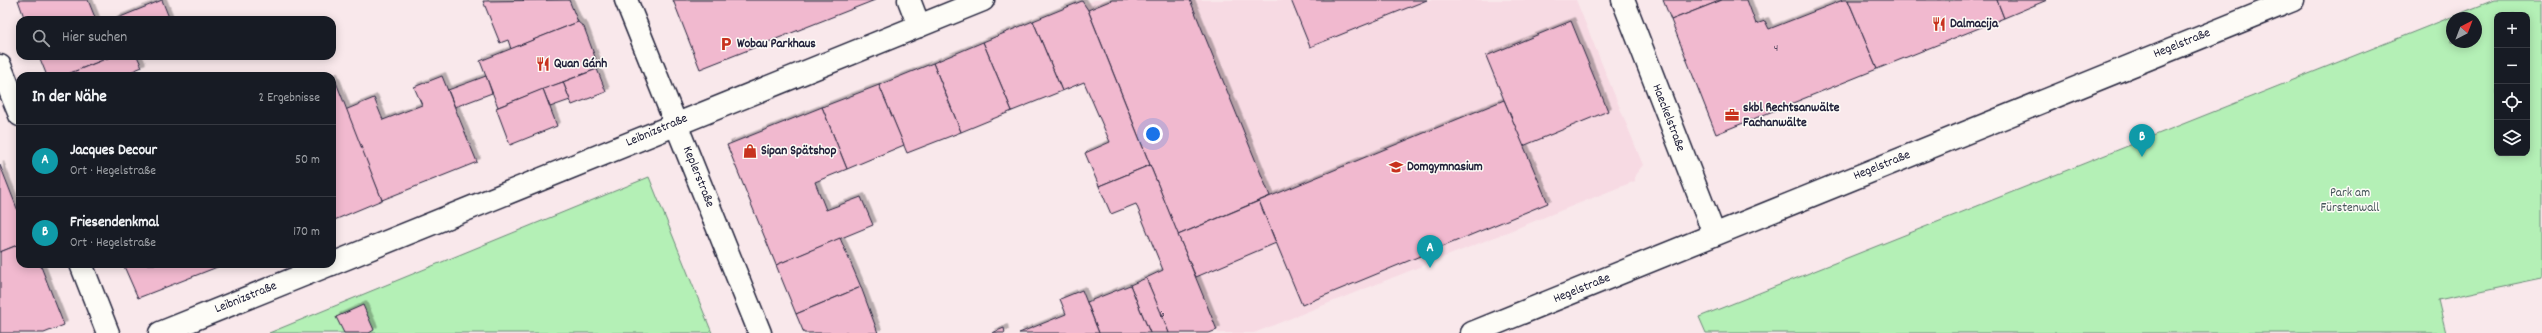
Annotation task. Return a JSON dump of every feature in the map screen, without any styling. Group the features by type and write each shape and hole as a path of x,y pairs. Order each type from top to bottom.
{"street":[{"name":"Keplerstraße","path":"626,0 760,333"},
{"path":"909,0 919,26"},
{"name":"Leibnizstraße","path":"336,262 676,123 983,0"},
{"name":"Haeckelstraße","path":"1623,0 1714,234"},
{"name":"Hegelstraße","path":"1472,333 2292,0"},
{"path":"0,66 16,105"},
{"path":"82,268 108,333"},
{"name":"Leibnizstraße","path":"160,333 322,268"}],"shaded area":[{"name":"Domgymnasium","path":"1095,0 1576,0 1643,165 1635,175 1635,181 1254,333 1218,333 1085,4"}],"green space":[{"name":"Park am Fürstenwall","path":"2494,0 2542,0 2542,278 2438,300 2446,333 1706,333 1699,317 2446,19 2446,48 2482,48 2482,12 2464,12"},
{"path":"649,177 712,333 269,333"}],"building":[{"path":"18,0 88,0 94,16 24,16"},
{"path":"162,0 168,16 123,16"},
{"path":"569,0 578,22 511,49 508,40 500,43 483,1"},
{"name":"Wobau Parkhaus","path":"673,0 875,0 700,69"},
{"path":"1112,0 1190,0 1270,196 1178,235 1088,10"},
{"path":"1291,0 1427,0 1310,47"},
{"path":"1663,0 1722,0 1671,20"},
{"path":"1722,0 1747,0 1756,24 1765,21 1769,29 1843,0 1848,0 1877,69 1716,134 1671,20"},
{"path":"1848,0 1997,0 2004,18 1877,69"},
{"path":"1997,0 2047,0 2004,18"},
{"path":"1082,1 1088,10 1150,165 1099,186 1085,153 1110,142 1084,82 1062,91 1033,21"},
{"path":"1033,21 1062,91 1012,111 983,42"},
{"path":"1571,21 1608,111 1523,146 1486,56"},
{"path":"578,22 584,27 599,68 498,107 480,61"},
{"path":"983,42 1012,111 961,132 933,63"},
{"path":"41,60 103,60 73,72 45,72"},
{"path":"103,60 139,60 142,67 130,72 73,72"},
{"path":"933,63 961,132 907,153 879,85"},
{"path":"597,69 606,92 572,105 563,82"},
{"path":"442,76 477,162 382,200 345,110 374,98 383,120 422,105 414,87"},
{"path":"486,76 492,93 455,107 448,90"},
{"path":"336,82 382,200 336,219"},
{"path":"563,82 570,100 550,107 543,89"},
{"path":"879,85 904,145 847,169 822,107"},
{"path":"543,89 557,126 510,145 496,108"},
{"path":"1504,100 1548,203 1302,305 1259,201"},
{"path":"822,107 847,169 815,182 826,210 861,197 873,225 776,265 727,145"},
{"path":"0,165 16,206 16,246 0,252"},
{"path":"1150,165 1217,330 1209,333 1169,333 1146,278 1163,270 1136,204 1111,214 1099,186"},
{"path":"1259,201 1276,243 1196,277 1178,235"},
{"path":"840,238 861,287 796,314 776,265"},
{"path":"16,246 16,268 42,268 64,325 44,333 0,333 0,252"},
{"path":"125,268 215,268 138,298"},
{"path":"1146,278 1169,333 1150,333 1130,285"},
{"path":"1130,285 1150,333 1099,333 1087,302"},
{"path":"861,287 878,333 804,333 796,314"},
{"path":"1082,290 1099,333 1019,333 1066,314 1060,299"},
{"path":"363,305 374,330 369,333 344,333 336,317"},
{"path":"1004,328 1005,333 992,333"}],"place":[{"name":"Dalmacija","path":"1939,24"},
{"name":"Wobau Parkhaus","path":"726,44"},
{"name":"Quan Gánh","path":"543,64"},
{"name":"skbl Rechtsanwälte Fachanwälte","path":"1732,115"},
{"name":"Sipan Spätshop","path":"750,151"},
{"name":"Friesendenkmal","path":"2142,157"},
{"name":"Domgymnasium","path":"1396,167"},
{"name":"Jacques Decour","path":"1430,268"}]}
